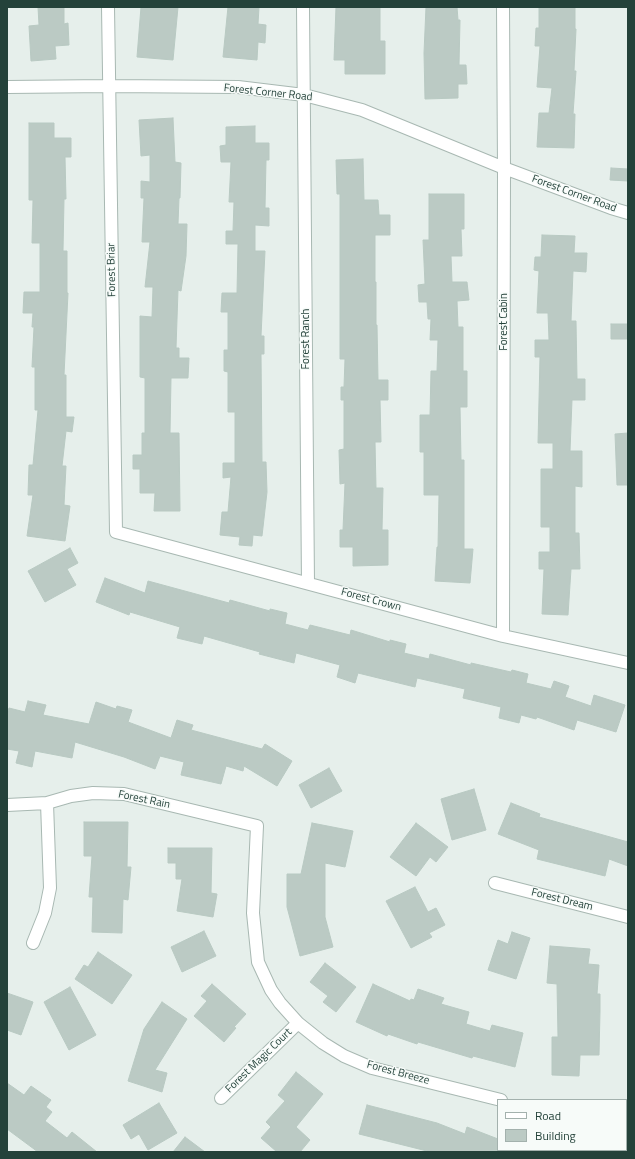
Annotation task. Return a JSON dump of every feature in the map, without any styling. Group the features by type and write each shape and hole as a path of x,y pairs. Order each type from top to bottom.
{"street":[{"name":"Forest Briar","path":"108,7 116,532"},
{"name":"Forest Ranch","path":"303,7 308,583"},
{"name":"Forest Cabin","path":"503,7 503,636"},
{"name":"Forest Corner Road","path":"7,87 238,87 304,95 362,110 504,168 628,213"},
{"name":"Forest Crown","path":"116,532 503,636 628,663"},
{"name":"Forest Rain","path":"7,805 47,802 92,793 124,794 257,826"},
{"path":"33,943 45,913 50,888 47,802"},
{"name":"Forest Breeze","path":"257,826 253,913 258,962 271,990 280,1003 298,1023 323,1043 344,1056 372,1068 497,1099"},
{"name":"Forest Dream","path":"495,882 628,916"},
{"name":"Forest Magic Court","path":"221,1098 298,1023"}],"building":[{"path":"38,7 64,7 64,24 68,23 69,45 55,46 56,59 31,61 29,26 39,25"},
{"path":"141,7 178,7 173,60 137,57"},
{"path":"228,7 259,7 258,24 266,25 265,43 258,42 257,60 223,57"},
{"path":"336,7 380,7 380,41 385,41 385,74 345,74 345,60 334,60"},
{"path":"426,7 457,7 458,20 460,20 459,65 466,65 467,84 458,84 458,98 425,99 424,53"},
{"path":"539,7 575,7 576,29 574,71 576,71 573,114 575,114 574,148 537,147 539,113 549,113 552,88 537,87 540,46 535,46 536,28 539,28"},
{"path":"173,118 175,162 181,163 178,224 187,224 186,256 181,291 178,290 176,348 179,348 179,358 189,358 188,378 171,378 170,433 179,433 180,511 154,511 155,493 140,493 140,469 133,469 133,455 142,455 142,433 145,433 145,378 140,377 140,316 152,317 153,287 145,287 150,242 142,242 144,198 141,198 141,181 150,182 150,155 141,156 139,120"},
{"path":"29,123 54,123 54,138 71,138 71,157 65,157 66,199 64,199 63,251 67,251 68,293 64,375 66,375 66,417 74,417 72,432 66,431 62,466 66,466 64,505 70,506 65,541 27,536 33,495 28,495 29,465 33,465 38,410 35,410 35,367 32,367 34,327 32,327 33,313 23,313 24,292 40,292 40,243 32,243 33,200 29,200"},
{"path":"255,126 255,143 269,143 269,160 266,160 265,208 269,208 269,226 255,225 255,251 265,251 261,336 264,336 264,354 261,354 262,462 266,462 267,492 262,536 253,535 252,546 239,545 240,537 220,535 222,512 228,512 231,477 223,478 223,463 235,463 235,412 228,412 228,372 224,371 224,350 228,350 228,312 221,312 222,293 237,293 238,244 226,244 226,231 233,231 234,202 229,202 231,162 221,162 220,146 226,145 226,127"},
{"path":"363,159 364,200 378,200 379,215 390,215 390,235 375,235 378,380 388,380 388,400 380,400 381,442 375,442 376,488 383,488 382,530 388,530 388,565 353,566 353,547 340,547 340,530 343,530 345,483 340,484 339,450 344,449 344,400 341,400 341,387 344,387 345,359 340,359 340,194 337,194 336,160"},
{"path":"611,168 628,169 628,181 610,180"},
{"path":"429,194 464,194 464,229 461,229 462,256 451,256 452,282 467,282 469,300 457,301 458,327 463,327 463,371 467,371 467,407 460,407 461,460 464,460 464,549 473,549 470,583 435,581 438,547 439,495 424,495 424,452 420,452 420,415 430,415 431,371 437,371 438,340 430,340 431,319 428,319 427,302 419,302 418,285 425,284 423,240 429,240"},
{"path":"542,235 575,236 574,253 587,253 586,272 573,271 571,321 576,321 577,379 585,379 585,400 572,400 570,451 582,451 582,487 575,486 575,533 579,533 580,569 571,569 568,615 542,614 544,569 539,569 539,552 550,552 550,527 541,527 541,469 553,469 553,443 538,443 540,357 535,357 535,340 549,340 548,313 537,313 539,271 534,270 535,257 541,257"},
{"path":"611,324 628,324 628,339 611,339"},
{"path":"628,433 628,485 617,485 615,434"},
{"path":"70,548 78,563 67,569 76,585 45,602 28,571"},
{"path":"105,578 145,593 148,581 229,603 230,600 270,611 270,609 287,613 285,624 308,630 310,625 350,635 351,630 390,642 390,640 406,644 404,653 429,659 430,654 471,665 471,663 511,672 512,670 528,674 526,683 551,689 554,681 569,686 565,697 591,706 594,695 625,705 616,732 577,720 574,730 537,717 536,719 521,715 519,723 499,718 501,707 463,698 465,689 417,678 415,687 358,673 355,683 337,677 340,665 296,653 294,663 259,654 260,652 204,636 202,644 177,638 180,627 130,612 129,615 96,602"},
{"path":"28,701 46,705 43,715 89,724 96,702 116,709 117,706 132,710 128,722 171,738 177,720 193,725 191,730 262,749 265,744 292,761 277,786 244,766 243,771 226,766 221,784 181,775 184,762 160,756 155,769 124,757 75,742 72,758 35,751 32,767 16,763 19,751 7,749 7,715 9,708 25,712"},
{"path":"329,768 342,791 311,808 299,785"},
{"path":"474,789 486,830 452,840 441,799"},
{"path":"511,803 540,814 539,817 628,842 628,866 609,859 605,876 537,859 539,850 498,834"},
{"path":"84,822 128,822 127,867 131,867 128,900 123,899 122,933 92,932 93,897 89,897 92,856 84,856"},
{"path":"312,823 353,831 345,867 325,863 325,917 333,947 300,956 287,907 287,874 301,874"},
{"path":"416,823 448,847 436,862 430,857 416,876 390,857"},
{"path":"168,848 212,848 211,893 217,894 213,917 177,911 182,879 176,879 176,863 168,863"},
{"path":"415,887 428,912 436,908 445,925 429,933 432,937 411,948 386,901"},
{"path":"204,931 216,956 182,972 171,947"},
{"path":"512,932 530,938 516,979 488,970 498,940 508,944"},
{"path":"550,946 590,949 588,964 599,965 597,994 600,994 599,1055 580,1055 579,1076 552,1075 552,1037 558,1037 557,984 547,983"},
{"path":"98,952 132,975 112,1004 75,979 84,965 88,967"},
{"path":"325,963 356,987 336,1012 323,1002 328,996 310,982"},
{"path":"212,984 246,1014 234,1027 236,1028 224,1042 194,1016 207,1001 201,996"},
{"path":"373,984 410,1001 411,999 414,1000 418,989 444,998 441,1004 469,1012 466,1024 490,1031 492,1025 523,1033 515,1067 473,1056 472,1058 418,1042 417,1044 388,1034 387,1036 356,1022"},
{"path":"70,987 96,1035 69,1050 44,1002"},
{"path":"7,993 33,1002 21,1035 7,1030"},
{"path":"162,1002 187,1019 155,1070 167,1073 162,1092 128,1081 144,1029"},
{"path":"296,1072 323,1094 296,1127 310,1140 300,1152 277,1152 261,1138 271,1127 266,1122 285,1101 278,1095"},
{"path":"7,1083 24,1095 31,1086 51,1100 46,1107 52,1112 45,1121 67,1138 72,1132 97,1152 38,1152 7,1129"},
{"path":"159,1103 177,1133 148,1150 139,1134 131,1139 123,1125"},
{"path":"367,1105 437,1123 465,1134 467,1127 497,1139 498,1152 431,1152 359,1134"},
{"path":"185,1137 205,1152 173,1152"}]}
